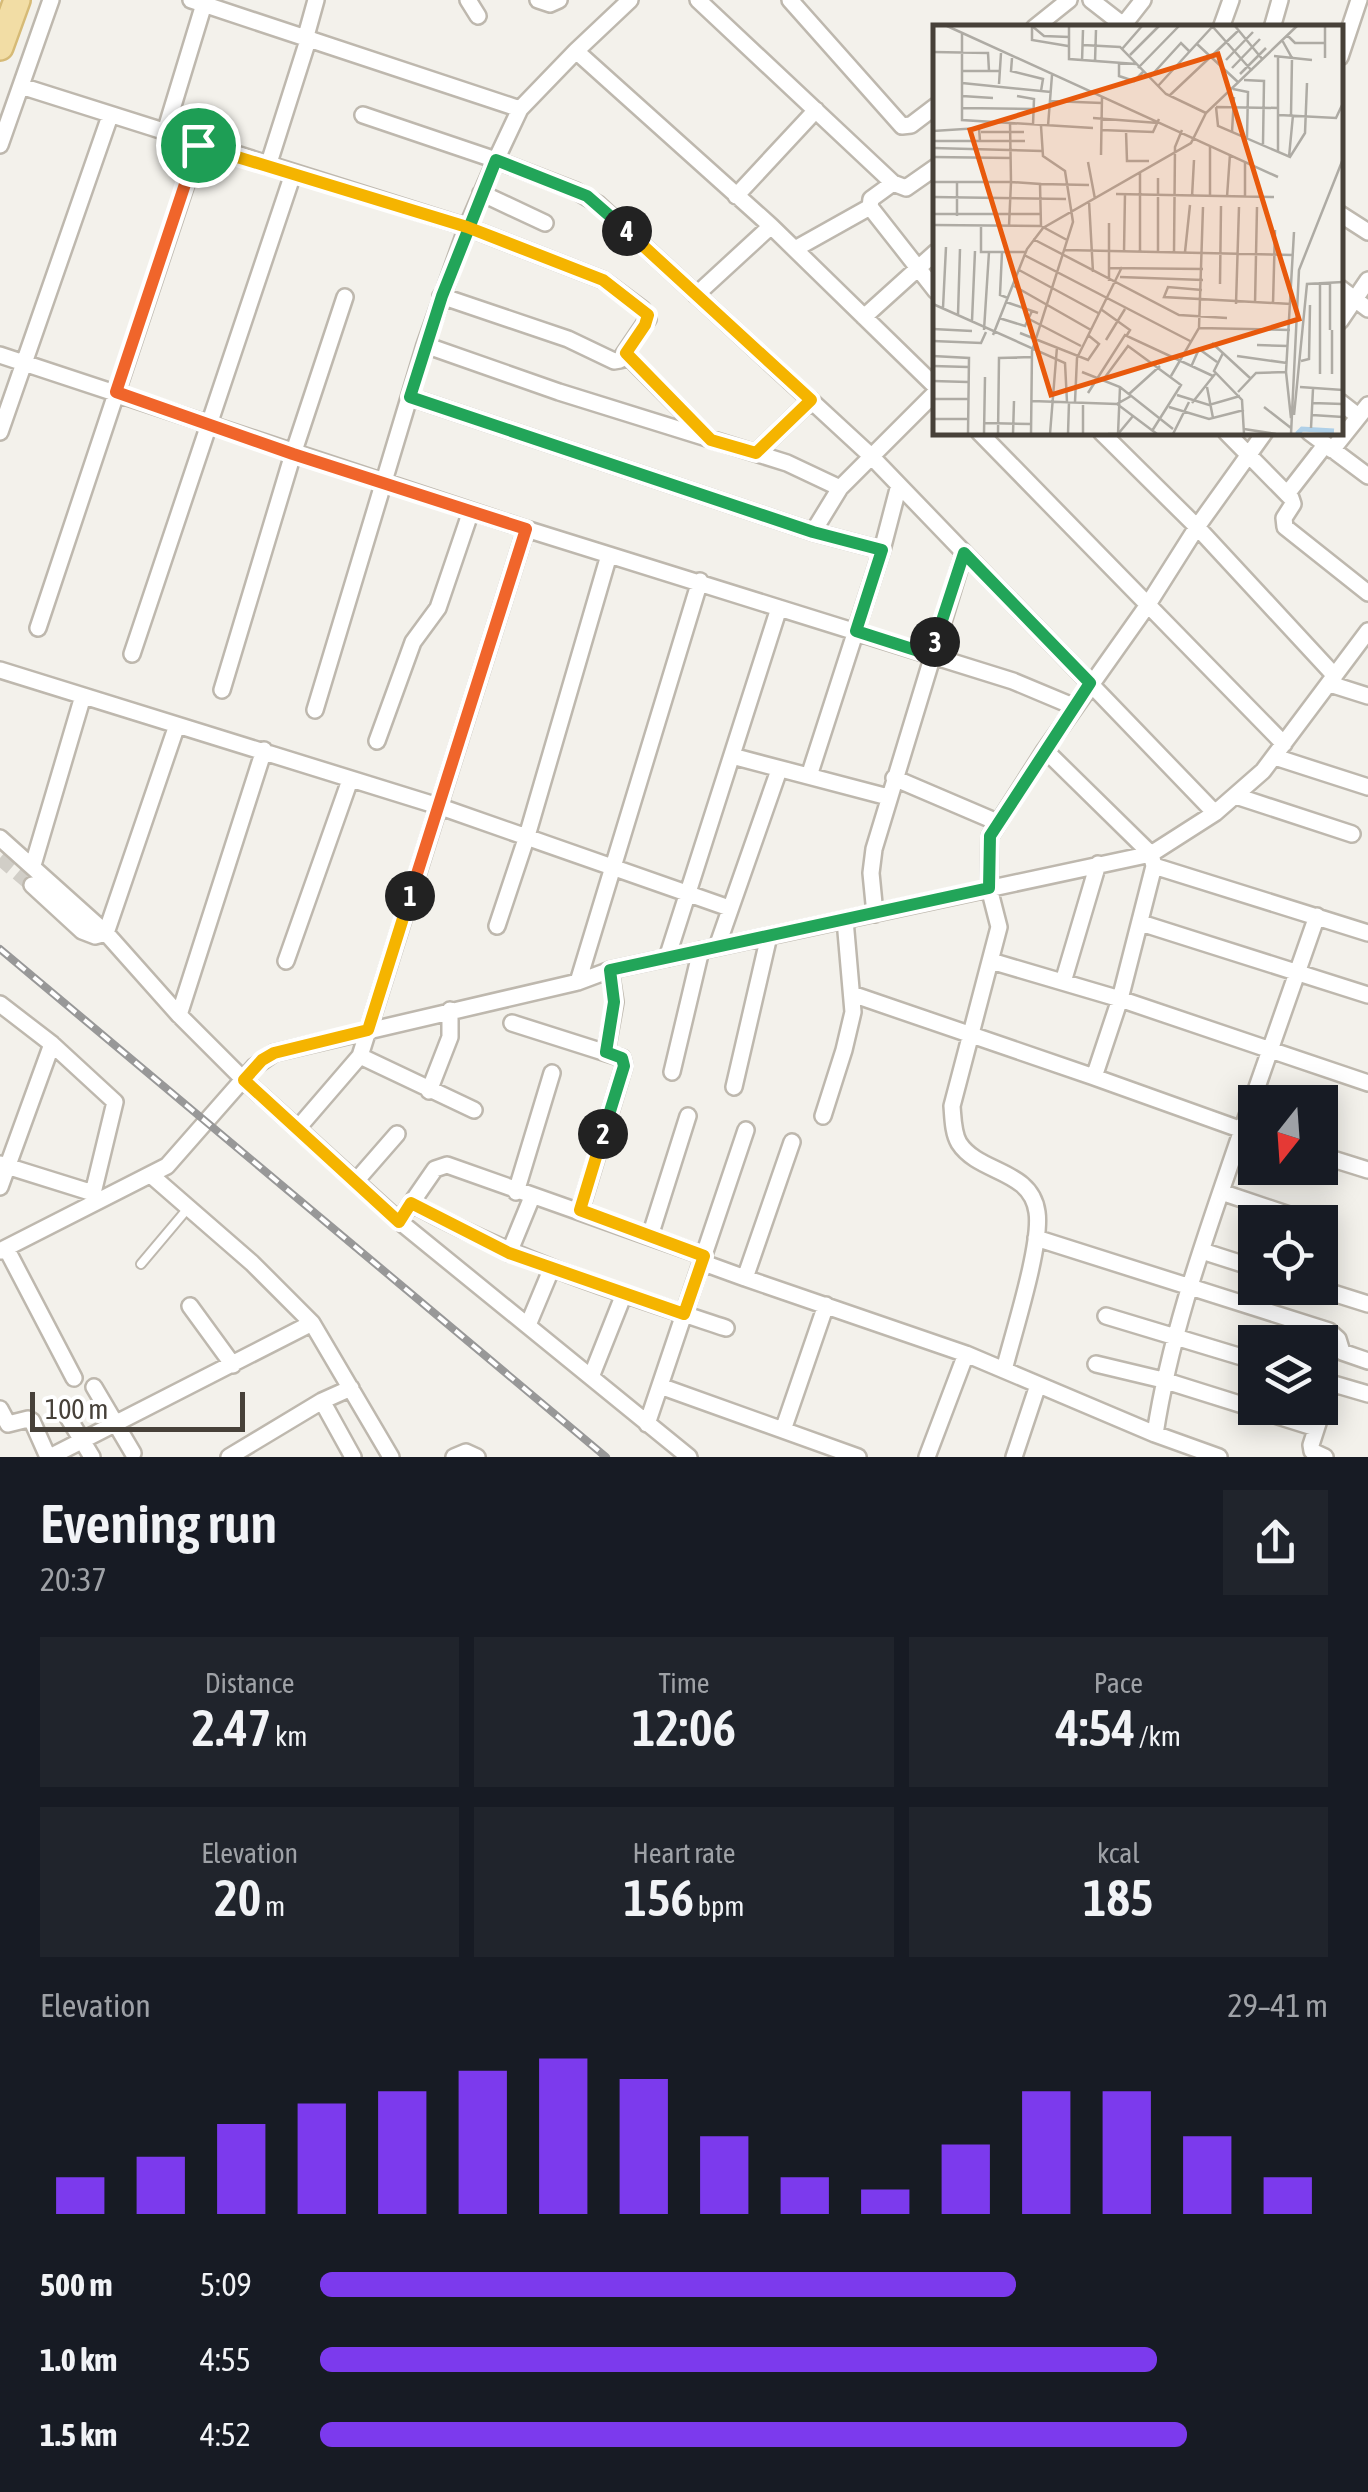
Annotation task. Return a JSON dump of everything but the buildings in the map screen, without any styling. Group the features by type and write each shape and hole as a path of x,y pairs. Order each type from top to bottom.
{"main road":[{"path":"0,47 16,0"}],"street":[{"path":"0,145 51,0"},
{"path":"268,166 316,0"},
{"path":"468,0 478,16"},
{"path":"538,0 550,4 558,0"},
{"path":"315,710 425,344 496,160 520,109 630,0"},
{"path":"698,0 892,183 906,188 933,169"},
{"path":"790,0 902,126 911,125 933,108"},
{"path":"1038,25 1069,0"},
{"path":"1091,0 1122,25"},
{"path":"1125,25 1143,0"},
{"path":"1222,25 1230,0"},
{"path":"1273,25 1280,0"},
{"path":"1343,49 1359,0"},
{"path":"164,132 198,2 520,109"},
{"path":"576,50 771,226 933,387"},
{"path":"21,86 467,227 603,280 642,309 648,319 626,353 614,361 568,339 442,296"},
{"path":"736,196 816,110"},
{"path":"363,115 587,196 870,456 1216,812"},
{"path":"0,432 110,116"},
{"path":"38,628 198,145"},
{"path":"132,654 293,174"},
{"path":"892,183 871,200 870,207 933,287"},
{"path":"482,193 545,222"},
{"path":"795,249 870,207"},
{"path":"1343,216 1368,232"},
{"path":"696,295 771,226"},
{"path":"864,317 933,255"},
{"path":"1361,304 1368,280"},
{"path":"222,690 345,298"},
{"path":"425,344 559,392 756,453 840,488"},
{"path":"626,353 711,440"},
{"path":"0,355 526,529 1013,681 1074,707"},
{"path":"813,532 840,488 933,393"},
{"path":"410,397 813,532 882,550"},
{"path":"756,453 811,400"},
{"path":"1343,431 1363,410"},
{"path":"982,435 1280,751 1368,787"},
{"path":"1104,435 1197,527 1332,680 1368,696"},
{"path":"1229,435 1287,494 1292,504 1284,518 1285,527 1368,592"},
{"path":"1004,1370 1036,1238 1037,1212 1030,1192 1018,1181 961,1146 955,1134 952,1106 999,927 989,888 988,848 998,822 1045,750 1263,435"},
{"path":"1313,435 1368,476"},
{"path":"1287,494 1339,435"},
{"path":"809,776 882,550 898,485"},
{"path":"377,741 413,642 438,608 471,511"},
{"path":"298,1128 360,1056 526,529"},
{"path":"874,914 871,862 964,553"},
{"path":"497,926 608,555"},
{"path":"578,982 700,581"},
{"path":"667,958 779,608"},
{"path":"1094,1078 1141,923 1152,860 1236,796 1280,751 1368,631"},
{"path":"0,670 438,806 729,908"},
{"path":"33,866 83,696"},
{"path":"106,934 177,725"},
{"path":"179,1015 264,750"},
{"path":"1045,750 1152,860"},
{"path":"732,756 888,797"},
{"path":"672,1072 709,949 729,908 778,770"},
{"path":"894,778 998,822"},
{"path":"286,960 350,780"},
{"path":"1236,796 1352,834"},
{"path":"0,838 106,934 244,1080 399,1222 689,1457"},
{"path":"74,1378 3,1250 93,1200 152,1176 179,1155 262,1060 274,1053 578,982 610,970 1098,864 1152,860 1365,932 1368,914"},
{"path":"1063,982 1098,864"},
{"path":"32,884 82,932 106,934"},
{"path":"1262,1085 1317,916"},
{"path":"823,1116 851,1025 852,994 844,920"},
{"path":"1141,923 1368,995"},
{"path":"734,1087 769,936"},
{"path":"991,961 1120,999 1368,1083"},
{"path":"606,1052 614,1002 610,970"},
{"path":"852,994 1238,1128"},
{"path":"0,1004 52,1044 115,1102 93,1200"},
{"path":"428,1091 450,1038 450,1010"},
{"path":"512,1023 622,1058 624,1066 580,1210"},
{"path":"0,1187 4,1165 52,1044"},
{"path":"360,1056 474,1110"},
{"path":"509,1253 552,1074"},
{"path":"650,1236 688,1116"},
{"path":"647,1424 746,1130"},
{"path":"356,1181 396,1134"},
{"path":"745,1278 792,1142"},
{"path":"1155,1434 1174,1338 1221,1192 1238,1156"},
{"path":"1338,1161 1368,1170"},
{"path":"4,1165 93,1200"},
{"path":"399,1222 435,1169 447,1165 650,1236 745,1278 966,1354 1155,1434 1220,1457"},
{"path":"152,1176 190,1207 312,1324 388,1451 362,1457"},
{"path":"1221,1192 1260,1205"},
{"path":"411,1203 551,1270 726,1328"},
{"path":"1036,1238 1329,1331 1338,1338 1342,1352 1368,1361"},
{"path":"1202,1250 1238,1262"},
{"path":"528,1326 551,1270"},
{"path":"591,1377 624,1294"},
{"path":"1338,1295 1368,1304"},
{"path":"783,1430 826,1305"},
{"path":"190,1306 233,1365"},
{"path":"1106,1316 1238,1356"},
{"path":"0,1409 8,1424 32,1421 49,1457 312,1324"},
{"path":"927,1457 966,1354"},
{"path":"1096,1364 1163,1380 1316,1428"},
{"path":"1014,1457 1038,1385"},
{"path":"1338,1385 1368,1394"},
{"path":"660,1386 849,1456"},
{"path":"94,1387 133,1454"},
{"path":"229,1457 351,1388"},
{"path":"322,1401 354,1457"},
{"path":"63,1408 92,1457"},
{"path":"1317,1425 1312,1451 1325,1457"},
{"path":"454,1457 466,1452 478,1457"}],"lane":[{"path":"141,1264 190,1207"}],"tunnel":[{"path":"0,858 32,885"}],"railway":[{"path":"0,949 606,1457"}],"route":[{"path":"198,145 116,392 208,426 526,529 368,1030 274,1053 244,1080 399,1222 411,1203 509,1253 684,1314 704,1256 580,1210 624,1066 622,1058 606,1052 615,990 610,970 989,888 990,836 1090,683 964,553 931,655 856,631 882,550 813,532 410,397 467,227 496,160 587,196 811,400 756,453 711,440 626,353 648,315 603,280 467,227 198,145"}]}
